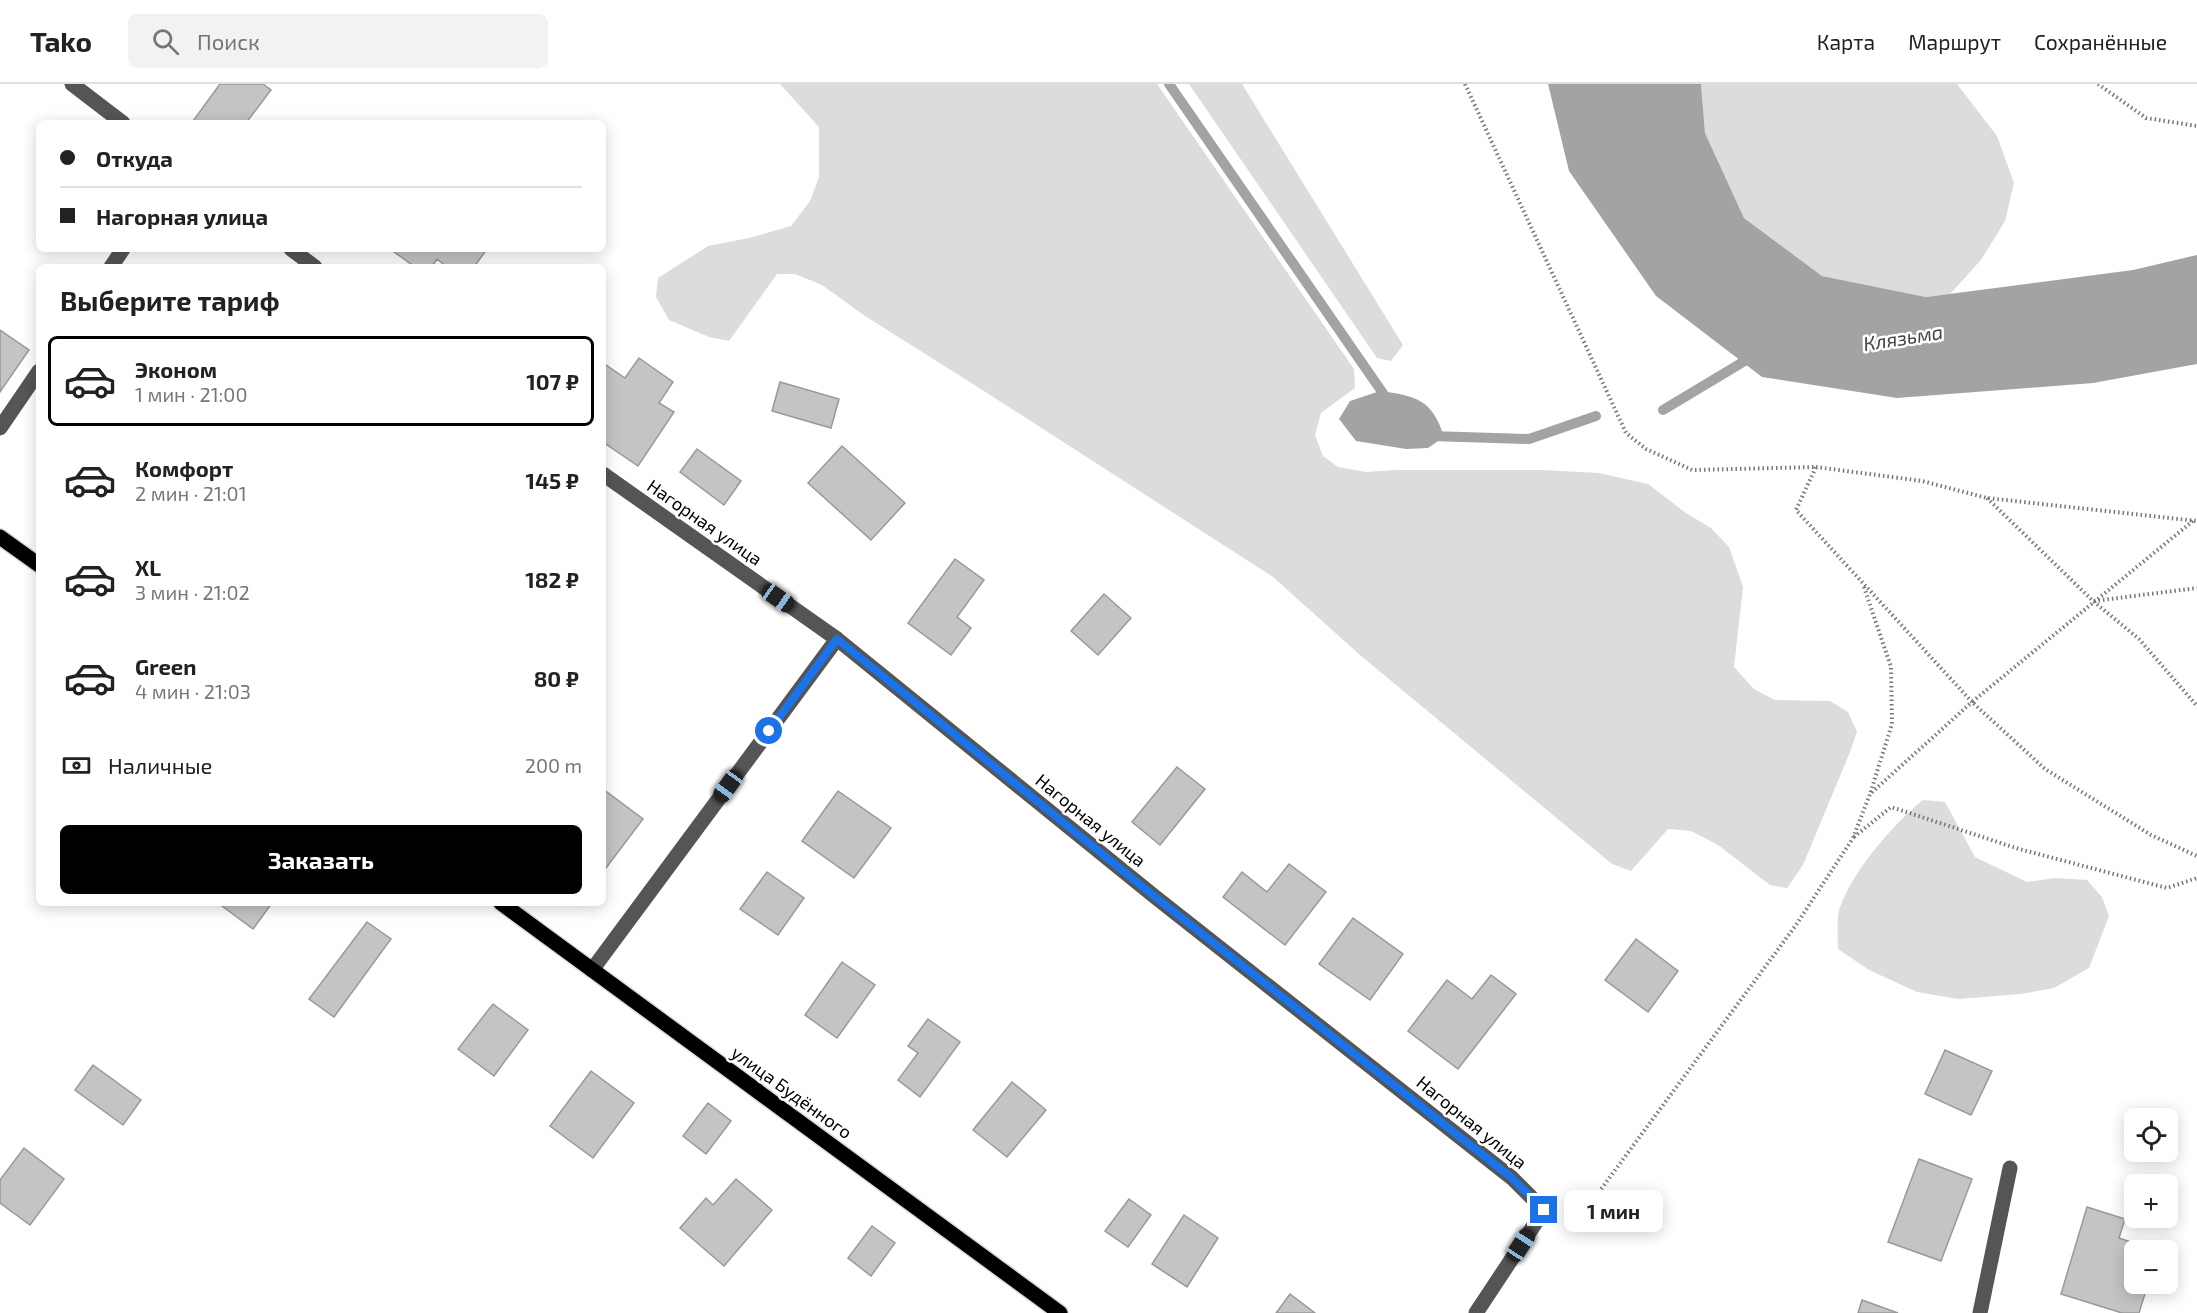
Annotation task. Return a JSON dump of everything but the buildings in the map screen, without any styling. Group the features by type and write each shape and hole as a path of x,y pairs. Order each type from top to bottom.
{"main road":[{"path":"0,537 36,563"},
{"name":"улица Будённого","path":"505,906 1060,1313"}],"street":[{"path":"72,84 119,120"},
{"path":"295,252 311,264"},
{"path":"0,428 36,375"},
{"name":"Нагорная улица","path":"606,476 837,639 1154,896 1512,1178 1544,1210"},
{"path":"592,970 837,639"},
{"path":"1980,1313 2010,1168"},
{"path":"1476,1313 1544,1210"}],"path":[{"path":"1465,84 1626,433 1646,449 1692,470 1816,467 1922,481 1987,498 2195,521"},
{"path":"2098,84 2146,118 2197,126"},
{"path":"1816,467 1796,510 1972,702 2045,769 2151,835 2197,856"},
{"path":"1987,498 2093,601 2139,639 2197,706"},
{"path":"1870,794 1972,702 2093,601 2195,521"},
{"path":"1544,1210 1567,1219 1593,1200 1796,925 1853,838 1870,794 1892,724 1891,667 1863,584"},
{"path":"2093,601 2197,588"},
{"path":"1853,838 1891,807 2019,849 2167,888 2197,878"}],"shaded area":[{"path":"780,84 1157,84 1354,369 1355,388 1321,413 1315,435 1323,456 1338,467 1366,472 1542,470 1599,473 1648,484 1686,513 1711,528 1729,547 1743,587 1734,667 1754,689 1775,700 1830,701 1848,712 1857,732 1803,865 1787,888 1770,885 1718,845 1691,831 1668,829 1631,871 1612,864 1360,655 1273,577 865,316 822,285 795,274 777,274 729,341 709,337 669,320 656,297 658,278 708,246 749,238 791,226 810,201 819,177 819,127"},
{"path":"1189,84 1242,84 1403,345 1391,361 1377,358"},
{"path":"1701,84 1957,84 1997,136 2014,183 2005,221 1981,260 1950,294 1926,297 1822,276 1744,218 1705,133"},
{"path":"1923,800 1945,802 1975,857 2027,882 2055,878 2087,880 2102,897 2109,916 2089,968 2054,988 2021,994 1958,999 1917,992 1869,970 1838,949 1838,916 1842,901 1850,886 1885,837"}],"water":[{"name":"Клязьма","path":"1548,84 1701,84 1705,133 1744,218 1822,276 1926,297 2133,270 2197,255 2197,364 2093,383 1897,398 1762,377 1656,296 1569,171"},
{"path":"1380,391 1413,398 1428,407 1434,414 1444,437 1428,448 1406,449 1356,441 1339,419 1350,401"}],"waterway":[{"path":"1169,84 1389,402"},
{"path":"1663,410 1753,356"},
{"path":"1430,436 1529,439 1596,416"}],"route":[{"path":"769,731 837,639 1154,896 1512,1178 1544,1210"}]}
